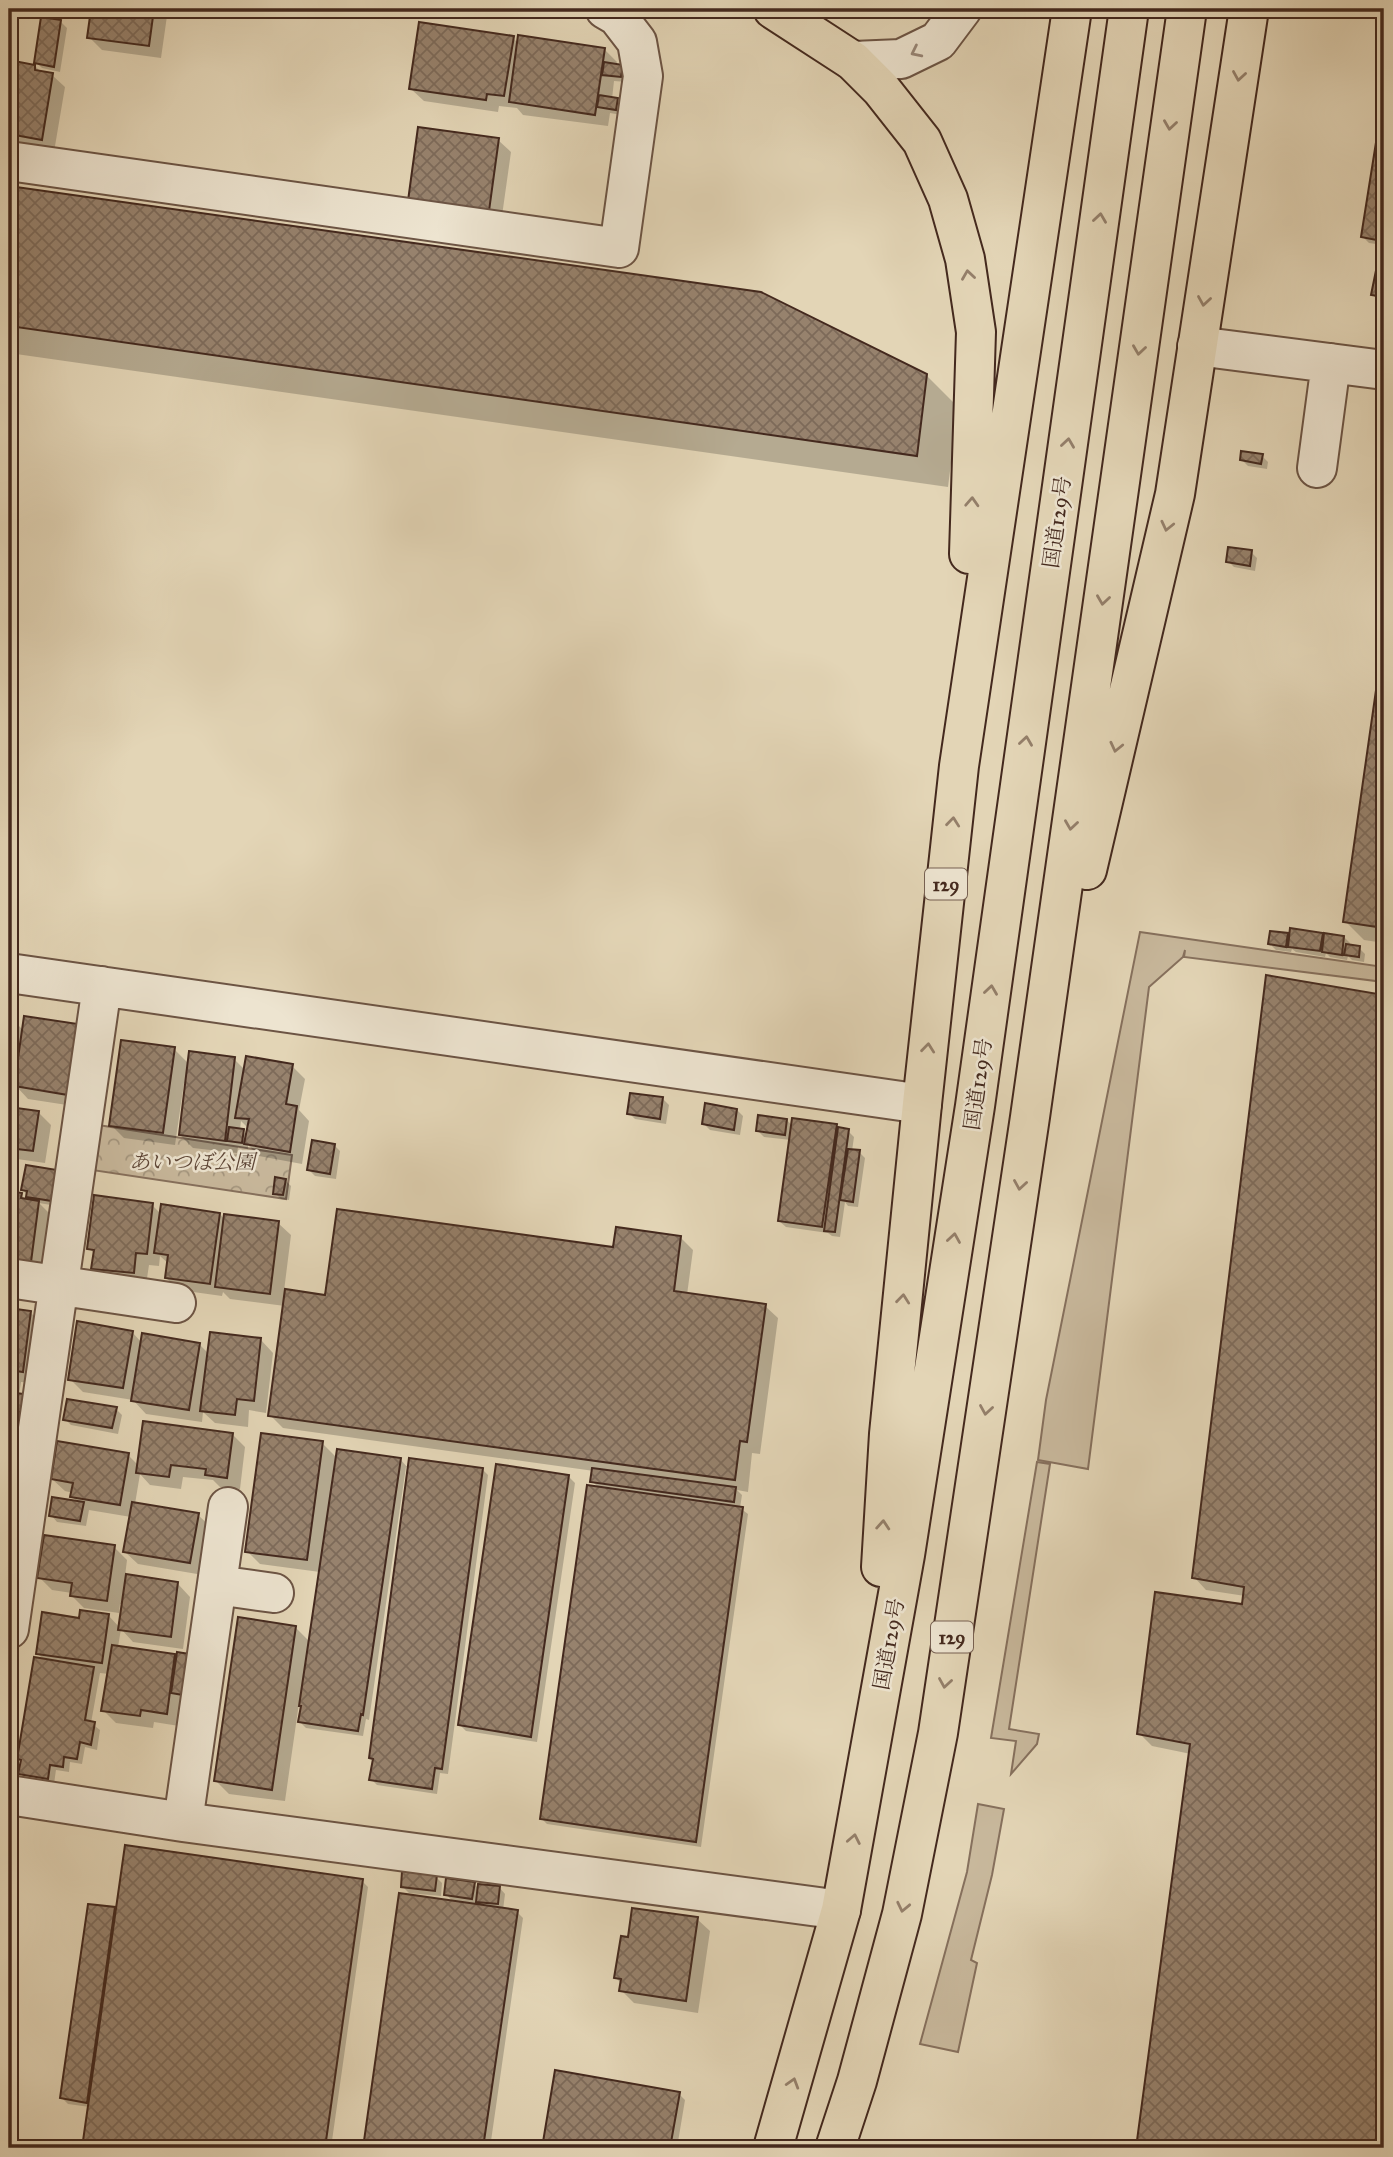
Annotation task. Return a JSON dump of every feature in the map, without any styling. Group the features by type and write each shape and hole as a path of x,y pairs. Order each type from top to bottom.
{"highway":[{"path":"774,9 853,61 881,89 922,141 948,200 965,259 976,332 975,432 960,766"},
{"name":"129","path":"868,1765 889,1434 960,766 1072,9"},
{"name":"国道129号","path":"773,2148 841,1910 905,1555 975,1107 1129,9"},
{"name":"129","path":"835,2148 857,2081 902,1914 935,1746 1030,1117 1187,9"},
{"name":"129","path":"1030,1117 1175,494 1249,9"}],"street":[{"path":"9,161 619,248 643,76 637,42 617,16 605,9"},
{"path":"853,61 901,59 937,41 962,9"},
{"path":"1197,345 1384,370"},
{"path":"1317,468 1331,363"},
{"path":"9,973 922,1104"},
{"path":"9,1629 102,986"},
{"path":"9,1278 176,1303"},
{"path":"183,1822 228,1507"},
{"path":"217,1585 274,1593"},
{"path":"9,1795 183,1822 841,1910"}],"green space":[{"path":"1140,932 1384,967 1384,982 1184,957 1185,950 1183,957 1149,987 1088,1469 1038,1460 1046,1400"},
{"name":"あいつぼ公園","path":"98,1125 292,1155 286,1199 92,1170"},
{"path":"1037,1462 1050,1464 1009,1729 1039,1734 1037,1744 1011,1774 1016,1741 991,1738"},
{"path":"978,1804 1004,1809 992,1875 971,1960 977,1963 958,2052 920,2044 967,1872"}],"building":[{"path":"91,9 154,9 149,46 87,38"},
{"path":"41,17 61,20 54,67 34,63"},
{"path":"419,22 514,36 504,96 487,94 486,100 409,89"},
{"path":"518,35 605,48 595,115 509,102"},
{"path":"9,60 35,65 35,70 53,73 42,140 9,134"},
{"path":"604,62 623,65 621,77 602,75"},
{"path":"1384,92 1384,297 1371,295 1382,241 1361,237"},
{"path":"599,95 618,98 616,110 597,107"},
{"path":"418,127 499,138 489,211 408,201"},
{"path":"9,186 761,292 927,374 917,456 9,326"},
{"path":"1241,451 1263,454 1261,464 1240,460"},
{"path":"1228,547 1252,550 1250,566 1226,562"},
{"path":"1384,634 1384,928 1343,922"},
{"path":"1290,928 1323,933 1320,951 1288,947"},
{"path":"1270,931 1288,933 1286,947 1268,944"},
{"path":"1324,933 1344,936 1342,955 1322,952"},
{"path":"1346,944 1360,946 1359,957 1344,955"},
{"path":"1266,975 1384,995 1384,2148 1136,2148 1190,1744 1137,1734 1155,1592 1242,1604 1244,1587 1192,1578"},
{"path":"24,1016 78,1024 68,1095 14,1086"},
{"path":"9,1018 15,1019 9,1060"},
{"path":"121,1040 175,1047 163,1133 109,1126"},
{"path":"189,1051 235,1057 225,1141 179,1135"},
{"path":"246,1056 293,1064 286,1104 297,1106 290,1152 244,1144 249,1119 235,1118"},
{"path":"630,1093 663,1097 660,1119 627,1114"},
{"path":"705,1103 737,1109 734,1130 702,1124"},
{"path":"9,1107 39,1111 33,1151 9,1148"},
{"path":"758,1115 787,1119 785,1135 756,1131"},
{"path":"792,1118 837,1124 822,1227 778,1221"},
{"path":"229,1127 244,1129 242,1143 227,1141"},
{"path":"838,1127 849,1129 835,1232 824,1231"},
{"path":"312,1140 335,1144 330,1174 307,1170"},
{"path":"848,1149 860,1150 853,1202 840,1200"},
{"path":"26,1165 57,1170 52,1201 26,1197 27,1191 21,1190"},
{"path":"275,1177 286,1179 283,1195 273,1194"},
{"path":"9,1191 22,1193 21,1198 39,1201 31,1262 9,1259"},
{"path":"94,1195 153,1203 147,1254 136,1253 134,1273 91,1269 94,1250 87,1249"},
{"path":"161,1204 220,1213 210,1284 165,1278 168,1255 154,1253"},
{"path":"337,1209 613,1247 616,1227 681,1236 674,1291 766,1304 747,1442 740,1441 735,1480 268,1416 285,1289 325,1295"},
{"path":"224,1214 279,1221 270,1294 215,1287"},
{"path":"9,1308 31,1311 23,1372 9,1370"},
{"path":"77,1321 133,1331 123,1388 68,1380"},
{"path":"210,1332 261,1338 254,1401 237,1399 235,1415 200,1411"},
{"path":"142,1333 200,1343 189,1410 131,1401"},
{"path":"9,1392 24,1394 21,1412 9,1410"},
{"path":"67,1399 117,1407 112,1428 63,1420"},
{"path":"143,1421 233,1433 227,1478 205,1475 206,1469 171,1465 169,1477 136,1473"},
{"path":"261,1433 323,1441 307,1560 245,1552"},
{"path":"57,1441 129,1453 120,1505 70,1497 73,1483 51,1479"},
{"path":"337,1449 401,1458 363,1715 361,1714 358,1731 298,1722"},
{"path":"409,1458 483,1468 442,1769 435,1768 432,1789 369,1780 373,1759 369,1758"},
{"path":"496,1464 569,1475 531,1737 458,1725"},
{"path":"592,1468 736,1487 734,1502 590,1482"},
{"path":"587,1485 743,1507 696,1842 540,1819"},
{"path":"52,1497 84,1502 80,1521 49,1516"},
{"path":"132,1502 199,1513 190,1563 123,1552"},
{"path":"44,1535 115,1545 107,1601 70,1596 72,1583 37,1578"},
{"path":"126,1574 178,1582 171,1637 118,1630"},
{"path":"80,1610 109,1614 102,1663 36,1654 42,1612 79,1618"},
{"path":"238,1617 296,1626 272,1790 214,1781"},
{"path":"112,1645 175,1654 167,1714 141,1710 140,1716 101,1711"},
{"path":"177,1652 190,1654 183,1695 171,1693"},
{"path":"34,1657 94,1667 85,1720 95,1722 91,1745 80,1742 77,1759 64,1757 63,1767 50,1765 48,1779 18,1774 21,1760 17,1759"},
{"path":"125,1845 363,1879 325,2148 82,2148"},
{"path":"402,1871 437,1875 435,1891 401,1887"},
{"path":"446,1878 475,1882 472,1899 444,1895"},
{"path":"478,1884 500,1886 498,1904 476,1902"},
{"path":"399,1893 518,1910 483,2148 363,2148"},
{"path":"88,1904 115,1907 87,2103 60,2098"},
{"path":"632,1908 698,1917 686,2001 619,1991 621,1979 614,1978 621,1936 628,1937"},
{"path":"555,2070 680,2092 670,2148 542,2148"}]}
